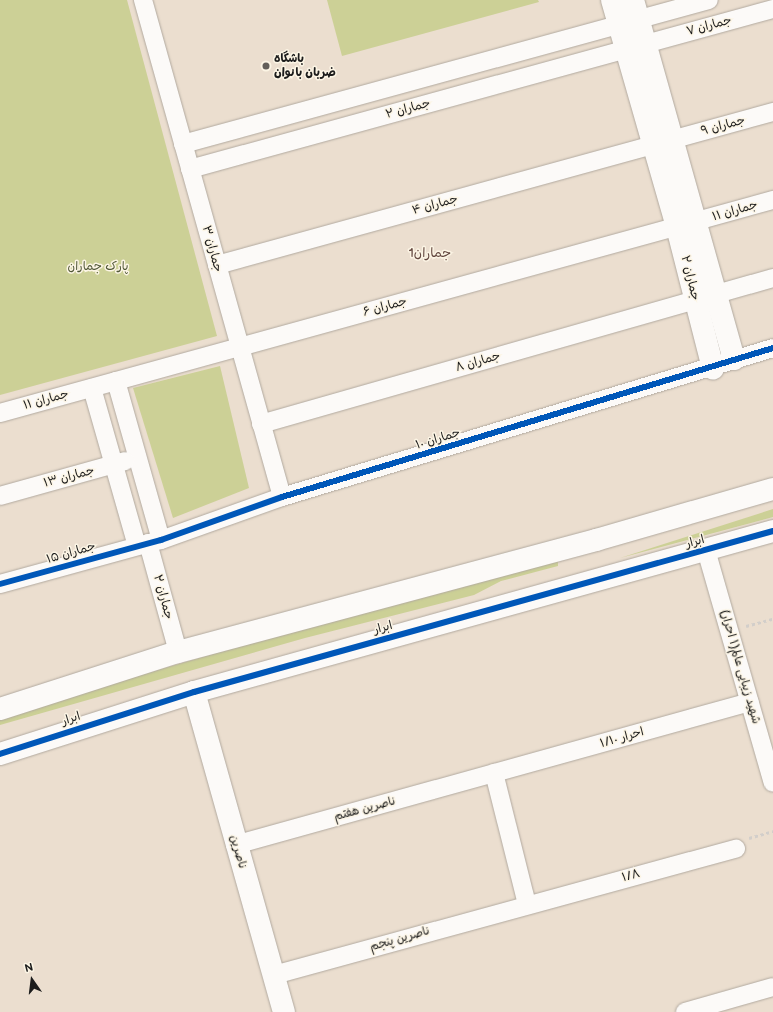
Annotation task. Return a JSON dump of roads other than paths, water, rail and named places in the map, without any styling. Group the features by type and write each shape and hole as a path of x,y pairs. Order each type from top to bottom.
{"street":[{"name":"جماران ۳","path":"143,0 282,497"},
{"name":"جماران ۲","path":"612,0 630,15 636,47 687,225 705,298 713,368"},
{"name":"جماران ۷","path":"630,15 709,0"},
{"name":"جماران ۷","path":"636,47 773,9"},
{"path":"183,144 630,15"},
{"name":"جماران ۲","path":"190,169 636,47"},
{"name":"جماران ۹","path":"663,142 773,112"},
{"name":"جماران ۴","path":"217,265 663,142"},
{"name":"جماران ۱۱","path":"687,225 773,200"},
{"name":"جماران ۶","path":"92,388 687,225"},
{"path":"705,298 773,278"},
{"name":"جماران ۲","path":"705,298 734,359"},
{"name":"جماران ۸","path":"261,424 705,298"},
{"name":"جماران ۱۰","path":"149,543 282,497 713,368 734,359 773,348"},
{"path":"116,381 137,458 149,543"},
{"path":"92,388 114,464 149,543"},
{"name":"جماران ۱۱","path":"0,413 92,388"},
{"name":"جماران ۱۳","path":"0,496 137,458"},
{"path":"0,708 178,652 596,540 773,489"},
{"name":"ابرار","path":"0,754 194,692 773,531"},
{"name":"جماران ۲","path":"149,543 178,652"},
{"name":"جماران ۱۵","path":"0,584 149,543"},
{"name":"شهید زیبایی عالم(۱ احرار)","path":"706,550 772,775"},
{"name":"ناصرین","path":"194,692 235,845 284,1012"},
{"name":"۱/۱۰ احرار","path":"494,773 750,702"},
{"path":"494,773 527,904"},
{"name":"ناصرین هفتم","path":"235,845 494,773"},
{"name":"۱/۸","path":"527,904 736,849"},
{"name":"ناصرین پنجم","path":"274,975 527,904"},
{"path":"685,1012 773,987"}],"place":[{"name":"باشگاه ضربان بانوان","path":"266,66"}],"district":[{"name":"جماران1","path":"430,253"}],"park label":[{"name":"پارک جماران","path":"98,267"}]}
